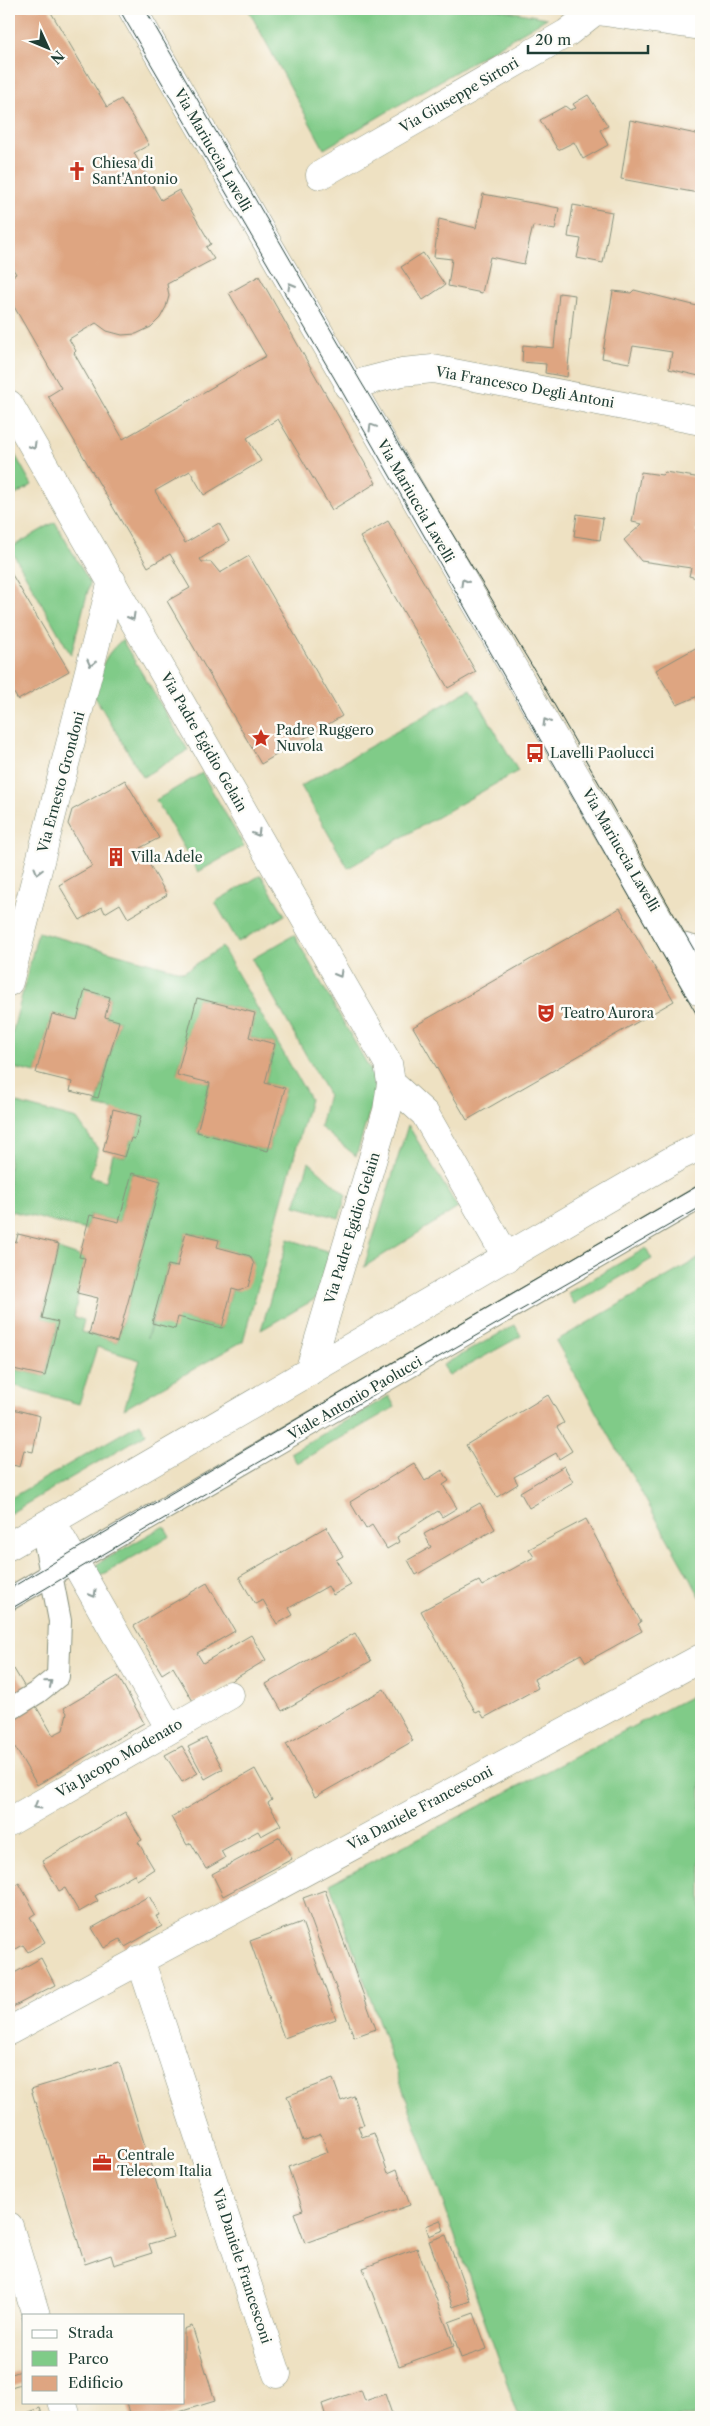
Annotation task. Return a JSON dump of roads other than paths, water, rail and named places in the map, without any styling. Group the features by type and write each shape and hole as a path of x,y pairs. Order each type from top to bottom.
{"street":[{"name":"Via Mariuccia Lavelli","path":"132,9 348,386 674,942 701,992"},
{"name":"Via Giuseppe Sirtori","path":"320,176 567,33 589,10 701,26"},
{"name":"Via Francesco Degli Antoni","path":"348,386 402,372 433,369 701,421"},
{"name":"Via Padre Egidio Gelain","path":"9,404 388,1063 391,1084 387,1110 309,1372"},
{"name":"Via Ernesto Grondoni","path":"9,982 112,582"},
{"path":"391,1084 426,1114 507,1258"},
{"path":"9,1546 676,1158 701,1146"},
{"path":"47,1524 63,1568 170,1729"},
{"name":"Via Daniele Francesconi","path":"9,2031 701,1658"},
{"name":"Via Jacopo Modenato","path":"9,1822 230,1695"},
{"name":"Via Daniele Francesconi","path":"140,1959 277,2374"},
{"path":"9,2226 36,2314"},
{"path":"63,2404 67,2417"}],"lane":[{"path":"674,942 701,949"},
{"name":"Viale Antonio Paolucci","path":"9,1599 701,1197"},
{"path":"9,1710 38,1692 58,1676 63,1568"}],"tram line":[{"path":"119,9 340,388 701,1022"},
{"path":"145,9 361,382 535,671 701,962"},
{"path":"9,1589 402,1357 701,1184"},
{"path":"9,1610 395,1382 701,1207"}],"place":[{"name":"Chiesa di Sant'Antonio","path":"77,171"},
{"name":"Padre Ruggero Nuvola","path":"261,738"},
{"name":"Lavelli Paolucci","path":"535,753"},
{"name":"Villa Adele","path":"116,857"},
{"name":"Teatro Aurora","path":"546,1013"},
{"name":"Centrale Telecom Italia","path":"102,2163"}]}
